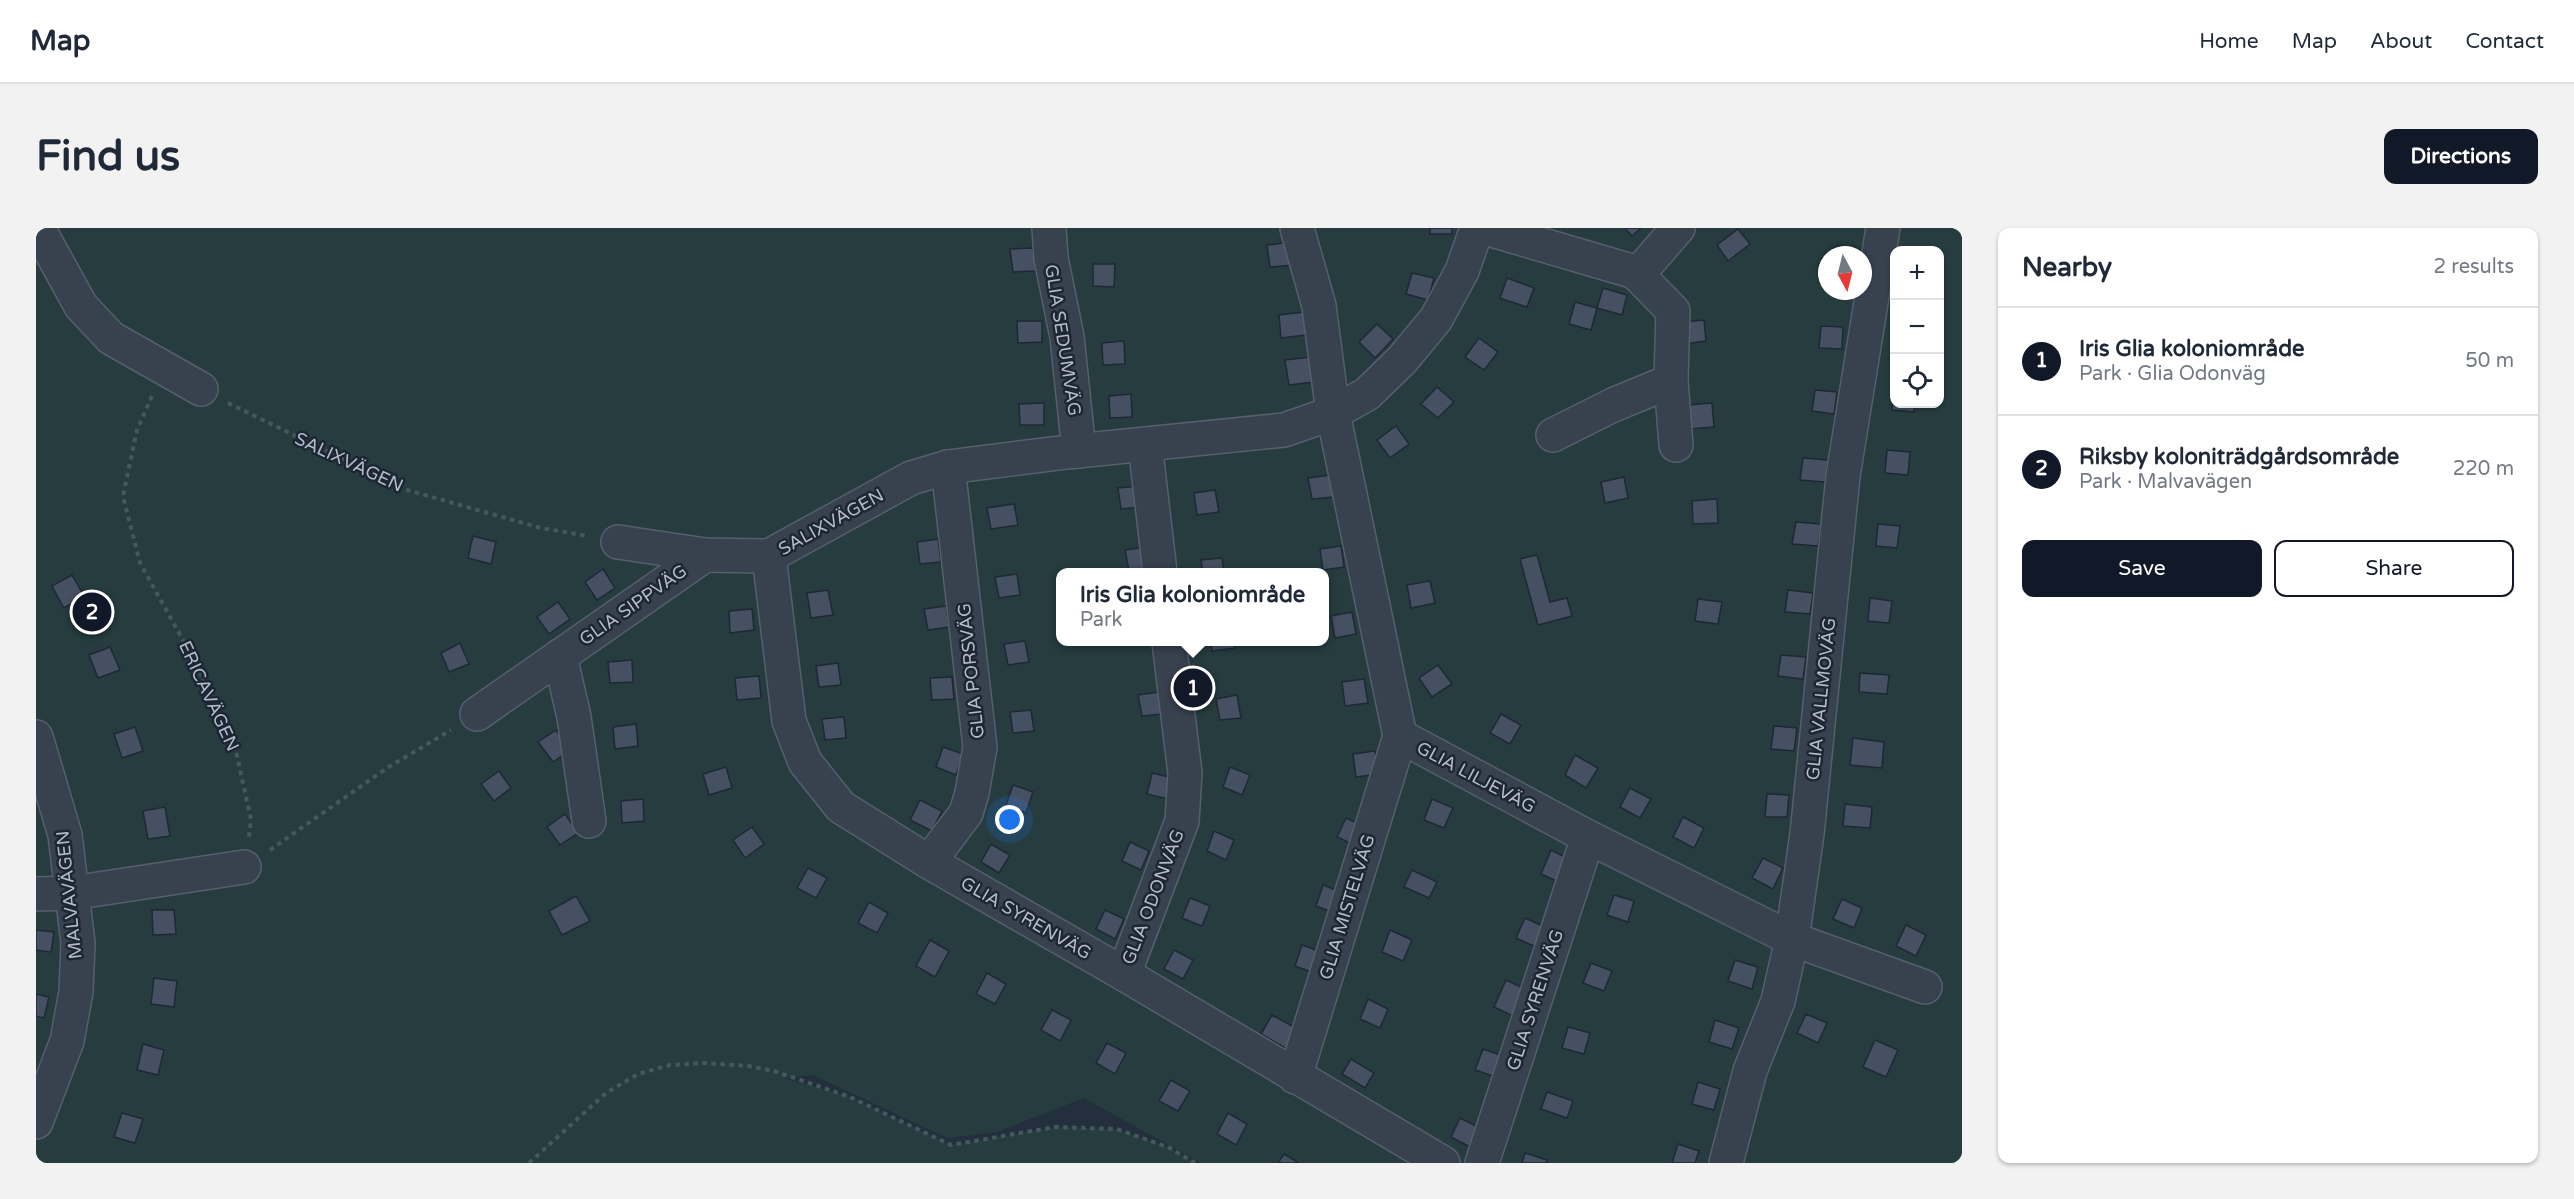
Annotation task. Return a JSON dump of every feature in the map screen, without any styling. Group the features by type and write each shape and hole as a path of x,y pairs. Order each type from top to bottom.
{"street":[{"path":"38,228 81,306 111,338 201,389"},
{"name":"GLIA SEDUMVÄG","path":"1049,228 1051,258 1067,337 1079,451"},
{"name":"GLIA LILJEVÄG","path":"1297,228 1319,306 1333,413 1400,736 1588,837 1792,939 1925,987"},
{"name":"SALIXVÄGEN","path":"618,542 705,555 769,556 795,544 911,478 948,467 1284,430 1333,413 1367,394 1402,360 1436,319 1462,271 1477,228"},
{"path":"1485,228 1635,272 1673,311 1671,381 1676,445"},
{"path":"1635,272 1645,266 1678,228"},
{"name":"GLIA VALLMOVÄG","path":"1726,1163 1750,1071 1778,1001 1792,939 1807,834 1843,476 1883,228"},
{"path":"1553,435 1613,405 1671,381"},
{"path":"1144,444 1159,568"},
{"name":"GLIA PORSVÄG","path":"929,862 966,813 980,747 948,467"},
{"name":"GLIA SIPPVÄG","path":"477,714 705,555"},
{"name":"GLIA SYRENVÄG","path":"769,556 789,721 805,762 841,807 929,862 1124,974 1443,1163"},
{"name":"GLIA ODONVÄG","path":"1124,974 1182,821 1185,773 1169,646"},
{"name":"GLIA SIPPVÄG","path":"560,656 574,717 589,821"},
{"name":"GLIA MISTELVÄG","path":"1295,1077 1400,736"},
{"name":"MALVAVÄGEN","path":"36,737 65,835 78,943 76,992 67,1041 36,1122"},
{"name":"GLIA SYRENVÄG","path":"1482,1163 1588,837"},
{"path":"36,894 72,893 244,867"}],"path":[{"name":"ERICAVÄGEN","path":"164,368 137,430 123,496 140,563 198,667 236,752 251,819 244,867"},
{"name":"SALIXVÄGEN","path":"201,389 407,490 541,528 618,542"},
{"path":"244,867 387,768 477,714"},
{"path":"529,1163 606,1093 638,1074 670,1065 704,1063 748,1066 774,1071 849,1097 951,1145 1055,1127 1117,1129 1168,1147 1195,1163"}],"green space":[{"path":"36,228 1962,228 1962,1163 1201,1163 1084,1098 997,1132 947,1138 813,1075 784,1078 850,1097 951,1145 1055,1127 1117,1129 1168,1147 1195,1163 36,1163"}],"building":[{"path":"1430,228 1452,228 1452,234 1430,234"},
{"path":"1625,228 1641,228 1632,236"},
{"path":"1738,229 1750,244 1728,261 1717,245"},
{"path":"1292,242 1295,265 1270,267 1267,245"},
{"path":"1033,248 1036,271 1013,272 1010,249"},
{"path":"1093,264 1115,264 1114,287 1093,286"},
{"path":"1412,273 1434,278 1428,300 1406,294"},
{"path":"1507,278 1534,288 1527,307 1500,298"},
{"path":"1603,288 1627,295 1622,315 1597,308"},
{"path":"1575,302 1597,308 1591,330 1569,324"},
{"path":"1304,312 1306,335 1281,338 1279,315"},
{"path":"1704,320 1706,341 1684,344 1682,322"},
{"path":"1017,321 1042,321 1042,342 1018,343"},
{"path":"1377,324 1393,339 1375,358 1359,342"},
{"path":"1821,326 1843,327 1842,349 1819,348"},
{"path":"1479,338 1498,352 1484,370 1465,357"},
{"path":"1124,341 1125,364 1103,365 1102,343"},
{"path":"1311,357 1314,382 1289,385 1285,360"},
{"path":"1437,387 1454,402 1438,418 1421,404"},
{"path":"1815,390 1837,392 1834,414 1812,411"},
{"path":"1131,394 1132,417 1110,418 1109,396"},
{"path":"1044,403 1044,425 1020,425 1019,404"},
{"path":"1712,403 1714,427 1689,429 1688,405"},
{"path":"1892,408 1914,408 1914,412 1892,410"},
{"path":"1396,426 1409,444 1390,458 1377,440"},
{"path":"1887,450 1910,452 1908,475 1885,473"},
{"path":"1803,458 1828,460 1825,482 1800,480"},
{"path":"1330,475 1333,497 1312,499 1308,478"},
{"path":"1624,477 1628,498 1605,503 1601,482"},
{"path":"1139,486 1142,507 1121,509 1118,488"},
{"path":"1215,490 1219,512 1197,515 1194,493"},
{"path":"1717,499 1718,523 1693,524 1692,501"},
{"path":"1014,504 1018,525 991,529 987,508"},
{"path":"1796,522 1821,524 1818,546 1792,544"},
{"path":"1878,524 1900,526 1897,548 1876,546"},
{"path":"473,536 496,542 491,564 468,558"},
{"path":"938,539 941,562 920,564 917,542"},
{"path":"1341,546 1344,567 1323,568 1320,549"},
{"path":"1146,547 1150,568 1128,568 1125,550"},
{"path":"1537,555 1550,602 1567,598 1572,616 1538,625 1520,559"},
{"path":"1222,558 1223,568 1202,568 1201,560"},
{"path":"603,569 615,588 597,600 585,582"},
{"path":"1017,574 1020,595 999,598 995,577"},
{"path":"72,575 84,596 64,608 52,586"},
{"path":"1430,581 1435,603 1411,608 1407,585"},
{"path":"828,590 833,615 811,618 807,593"},
{"path":"1788,590 1813,593 1810,614 1785,612"},
{"path":"1870,598 1892,601 1889,623 1868,621"},
{"path":"1698,599 1722,602 1718,624 1695,621"},
{"path":"558,602 570,619 549,634 537,617"},
{"path":"946,606 949,627 928,630 924,609"},
{"path":"752,609 754,630 730,633 729,611"},
{"path":"1352,612 1356,634 1335,638 1331,616"},
{"path":"1025,641 1029,662 1008,665 1004,644"},
{"path":"460,643 469,664 449,672 441,653"},
{"path":"1211,646 1235,646 1235,648 1212,651"},
{"path":"110,647 120,670 98,678 89,655"},
{"path":"1781,655 1806,657 1803,679 1778,676"},
{"path":"632,660 633,682 610,683 608,662"},
{"path":"838,663 841,685 819,687 816,666"},
{"path":"1438,665 1452,684 1432,697 1419,678"},
{"path":"1860,673 1889,675 1887,694 1859,692"},
{"path":"759,676 761,698 737,700 735,678"},
{"path":"952,677 954,699 932,700 930,678"},
{"path":"1364,679 1368,703 1345,706 1342,682"},
{"path":"1159,692 1163,714 1142,716 1138,695"},
{"path":"1237,695 1241,718 1220,720 1216,699"},
{"path":"1031,710 1034,731 1013,733 1010,712"},
{"path":"1501,714 1521,725 1510,744 1490,733"},
{"path":"844,717 846,738 825,740 822,719"},
{"path":"636,724 638,746 615,749 613,727"},
{"path":"1774,726 1797,728 1794,751 1771,749"},
{"path":"135,727 143,751 122,758 114,734"},
{"path":"556,730 570,750 553,762 538,742"},
{"path":"1853,738 1884,742 1882,768 1850,765"},
{"path":"943,747 963,754 956,775 936,767"},
{"path":"1375,751 1379,774 1356,777 1353,754"},
{"path":"1575,755 1598,768 1586,788 1565,775"},
{"path":"726,767 732,788 709,795 703,774"},
{"path":"1230,767 1250,775 1242,795 1223,787"},
{"path":"499,771 511,788 494,801 481,784"},
{"path":"1152,773 1173,778 1168,799 1147,794"},
{"path":"1013,785 1033,792 1026,813 1006,805"},
{"path":"1630,788 1651,799 1640,818 1620,807"},
{"path":"1767,794 1789,795 1787,817 1765,817"},
{"path":"643,799 644,821 622,823 621,801"},
{"path":"1432,799 1453,808 1444,828 1424,820"},
{"path":"920,800 942,811 932,831 910,820"},
{"path":"1845,804 1872,807 1870,828 1843,826"},
{"path":"165,807 170,836 148,839 143,811"},
{"path":"565,814 578,833 560,845 547,827"},
{"path":"1683,817 1704,828 1694,848 1673,837"},
{"path":"1346,818 1368,828 1359,847 1337,837"},
{"path":"752,827 764,844 745,858 733,840"},
{"path":"1214,831 1234,840 1226,860 1207,851"},
{"path":"1130,842 1149,851 1141,870 1122,861"},
{"path":"991,844 1010,855 999,873 981,862"},
{"path":"1551,850 1569,859 1559,882 1541,874"},
{"path":"1763,858 1783,868 1773,889 1752,878"},
{"path":"808,868 827,878 816,898 797,888"},
{"path":"1412,870 1437,882 1429,898 1404,887"},
{"path":"1323,885 1344,893 1337,914 1316,906"},
{"path":"1614,895 1634,901 1628,922 1607,915"},
{"path":"576,896 590,921 562,935 549,911"},
{"path":"1190,898 1210,906 1202,926 1182,918"},
{"path":"1842,899 1862,908 1854,928 1833,919"},
{"path":"869,902 888,913 877,933 858,923"},
{"path":"152,910 174,910 176,934 153,935"},
{"path":"1105,910 1124,919 1115,939 1096,929"},
{"path":"1525,918 1545,927 1536,947 1516,938"},
{"path":"1906,925 1926,935 1916,956 1896,946"},
{"path":"36,930 54,932 51,952 36,950"},
{"path":"1390,930 1412,940 1403,961 1382,952"},
{"path":"930,940 949,951 935,977 916,966"},
{"path":"1302,945 1324,953 1317,974 1295,966"},
{"path":"1174,950 1193,960 1183,979 1164,969"},
{"path":"1735,960 1758,967 1752,989 1728,981"},
{"path":"1591,963 1612,971 1604,991 1583,983"},
{"path":"987,973 1006,984 995,1004 976,994"},
{"path":"154,978 177,981 174,1007 151,1004"},
{"path":"1506,980 1525,989 1513,1016 1494,1007"},
{"path":"36,994 49,997 44,1018 36,1016"},
{"path":"1368,999 1388,1009 1380,1028 1360,1019"},
{"path":"1052,1010 1071,1020 1060,1041 1041,1030"},
{"path":"1806,1014 1827,1023 1818,1043 1797,1033"},
{"path":"1272,1015 1305,1033 1294,1053 1261,1034"},
{"path":"1715,1020 1739,1028 1732,1049 1709,1042"},
{"path":"1568,1027 1590,1033 1584,1054 1562,1048"},
{"path":"1875,1040 1898,1050 1886,1077 1863,1067"},
{"path":"1107,1043 1126,1053 1115,1074 1096,1063"},
{"path":"143,1044 164,1050 158,1075 137,1070"},
{"path":"1483,1049 1503,1056 1496,1077 1475,1070"},
{"path":"1351,1059 1374,1073 1365,1088 1342,1074"},
{"path":"1171,1080 1190,1091 1178,1111 1159,1101"},
{"path":"1698,1082 1720,1089 1714,1110 1692,1104"},
{"path":"1547,1092 1573,1101 1567,1118 1541,1109"},
{"path":"122,1113 143,1119 135,1143 114,1137"},
{"path":"1228,1113 1247,1124 1236,1145 1217,1134"},
{"path":"1460,1118 1480,1128 1470,1147 1451,1137"},
{"path":"1678,1144 1699,1151 1695,1163 1672,1163"},
{"path":"1525,1153 1547,1160 1546,1163 1522,1163"},
{"path":"1284,1154 1299,1163 1278,1163"}],"place":[{"name":"Riksby koloniträdgårdsområde","path":"92,612"},
{"name":"Iris Glia koloniområde","path":"1193,688"}]}
